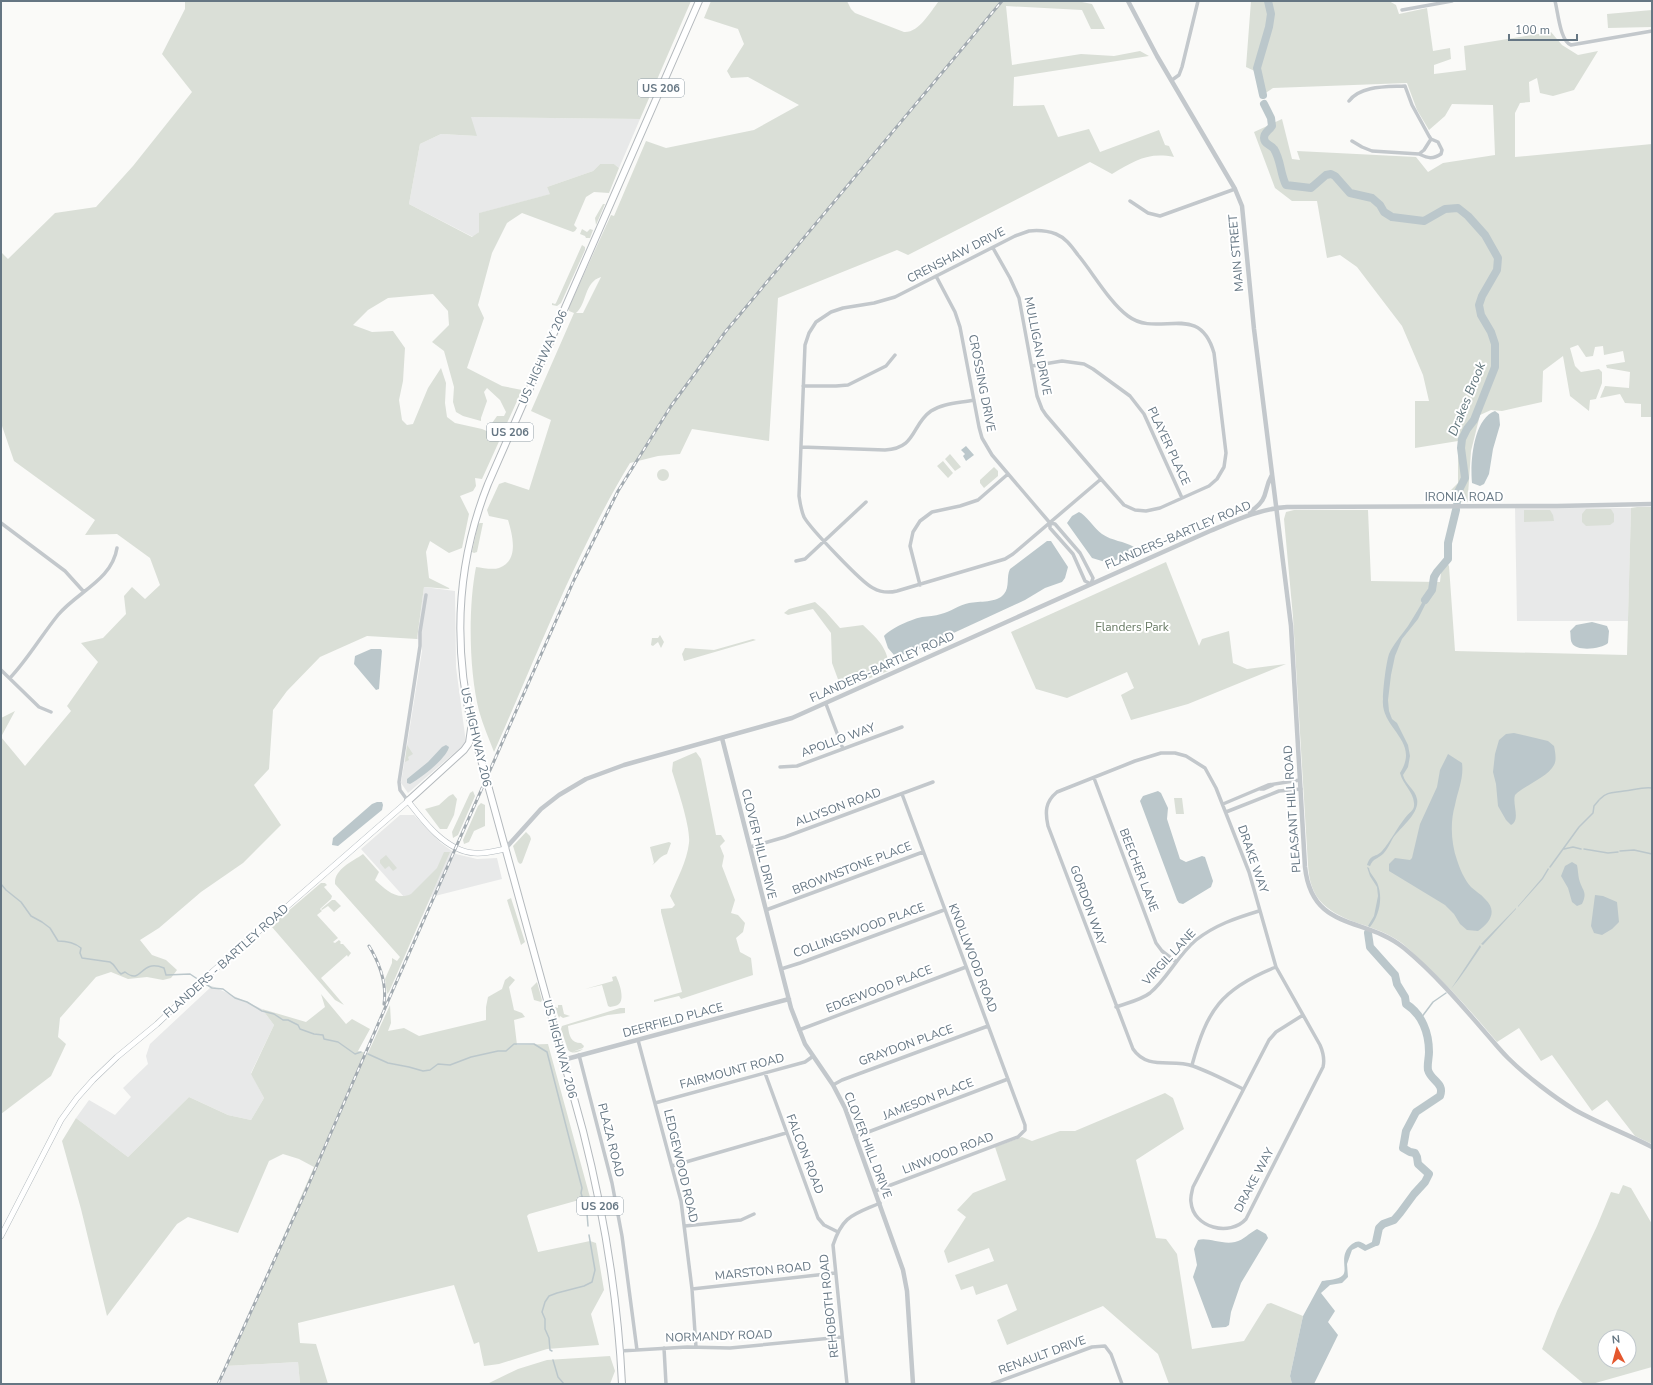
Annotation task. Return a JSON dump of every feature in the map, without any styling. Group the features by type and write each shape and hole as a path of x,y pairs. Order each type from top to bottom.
{"highway":[{"name":"US HIGHWAY 206","path":"622,1384 615,1295 605,1229 590,1159 472,727 464,691 459,629 464,572 475,519 494,467 699,1"},
{"path":"408,801 466,748 472,727"}],"main road":[{"path":"408,801 435,832 458,849 480,854 505,849"},
{"name":"FLANDERS - BARTLEY ROAD","path":"1,1236 61,1120 77,1098 93,1080 117,1057 162,1019 212,972 362,843 408,801"}],"street":[{"name":"MAIN STREET","path":"1128,1 1240,201 1243,214 1252,311 1276,508"},
{"path":"1172,80 1179,74 1182,67 1198,1"},
{"path":"1402,10 1452,1"},
{"path":"1555,1 1565,42 1570,45 1652,31"},
{"path":"1349,101 1365,90 1405,86 1412,105 1431,139 1438,142 1442,150 1441,154 1433,159 1418,154 1372,151 1352,141"},
{"path":"1418,154 1424,150 1431,139"},
{"path":"1130,201 1148,213 1160,216 1234,189"},
{"name":"CRENSHAW DRIVE","path":"1029,231 1044,231 1057,235 1070,244 1119,307 1128,316 1146,324 1174,322 1188,323 1198,328 1207,336 1214,353 1226,453 1225,464 1220,476 1212,484 1153,510 1135,510 1121,502 1101,479 1005,559 920,585 891,592 875,589 864,582 825,541 805,519 801,508 801,447 805,345 812,328 821,318 837,310 874,303 895,297 993,248 1029,231"},
{"name":"MULLIGAN DRIVE","path":"993,248 1010,278 1019,298 1037,396 1042,409 1101,479"},
{"name":"CROSSING DRIVE","path":"936,276 958,320 979,427 984,442 989,451 1008,474 1050,523 1055,524 1080,554 1093,578 1091,584 1085,581 1073,554 1050,528 1050,523"},
{"path":"803,386 836,386 853,383 886,366 895,355"},
{"name":"PLAYER PLACE","path":"1032,366 1062,361 1084,364 1130,396 1144,414 1182,498"},
{"path":"801,447 892,450 907,442 914,435 924,418 932,411 945,405 974,400"},
{"path":"920,585 910,546 913,532 920,522 932,512 960,506 978,500 1008,474"},
{"path":"1246,516 1263,500 1266,494 1268,482 1272,475"},
{"path":"796,561 805,559 866,502"},
{"name":"IRONIA ROAD","path":"1276,508 1652,504"},
{"name":"FLANDERS-BARTLEY ROAD","path":"505,849 541,808 581,782 624,764 783,721 826,704 1091,584 1246,516 1276,508"},
{"name":"PLEASANT HILL ROAD","path":"1276,508 1291,626 1306,875 1309,888 1319,904 1336,918 1384,936 1402,947 1442,985 1509,1059 1564,1103 1652,1147"},
{"path":"1,523 65,571 84,592"},
{"path":"10,678 21,667 58,615 71,601 84,592 107,571 116,557 117,548"},
{"path":"408,801 400,790 399,782 420,646 420,632 426,595"},
{"path":"1,670 39,707 51,712"},
{"path":"826,704 843,749"},
{"name":"APOLLO WAY","path":"780,768 797,766 902,727"},
{"name":"CLOVER HILL DRIVE","path":"722,738 781,969 799,1030 812,1057 833,1085 844,1108 880,1203 905,1277 913,1384"},
{"name":"GORDON WAY","path":"1193,760 1176,753 1161,753 1140,759 1057,792 1049,801 1046,811 1048,826 1129,1041 1136,1054 1150,1062 1192,1065 1243,1089"},
{"name":"DRAKE WAY","path":"1193,760 1205,768 1209,773 1223,804 1249,872 1276,967 1303,1015 1322,1050 1323,1067 1246,1219 1236,1227 1220,1229 1212,1227 1197,1216 1192,1207 1191,1195 1193,1187 1271,1036 1303,1015"},
{"name":"BEECHER LANE","path":"1094,778 1156,943 1162,951 1176,962"},
{"path":"1223,804 1274,784 1284,781 1300,780"},
{"name":"ALLYSON ROAD","path":"750,847 785,837 933,782"},
{"path":"1226,812 1279,791 1301,789"},
{"name":"KNOLLWOOD ROAD","path":"902,794 1025,1125 1025,1130"},
{"name":"BROWNSTONE PLACE","path":"766,910 923,852"},
{"name":"COLLINGSWOOD PLACE","path":"781,969 944,910"},
{"name":"VIRGIL LANE","path":"1116,1007 1143,998 1195,941 1209,930 1220,924 1259,911"},
{"name":"EDGEWOOD PLACE","path":"799,1030 966,967"},
{"path":"1192,1065 1205,1025 1221,1000 1243,982 1276,967"},
{"name":"DEERFIELD PLACE","path":"563,1060 789,999"},
{"name":"GRAYDON PLACE","path":"833,1085 842,1080 988,1026"},
{"name":"LEDGEWOOD ROAD","path":"638,1040 681,1201 692,1289 696,1347"},
{"name":"PLAZA ROAD","path":"579,1055 612,1183 627,1266 637,1350"},
{"name":"FAIRMOUNT ROAD","path":"655,1103 805,1062 812,1057"},
{"name":"FALCON ROAD","path":"764,1073 818,1218 824,1225 838,1232"},
{"name":"JAMESON PLACE","path":"855,1137 1008,1079"},
{"name":"LINWOOD ROAD","path":"875,1191 1018,1137 1025,1130"},
{"path":"672,1166 786,1133"},
{"name":"REHOBOTH ROAD","path":"847,1384 833,1250 841,1226 852,1216 880,1203"},
{"path":"685,1226 741,1220 754,1214"},
{"name":"MARSTON ROAD","path":"692,1289 835,1273"},
{"name":"NORMANDY ROAD","path":"620,1351 696,1347 730,1348 842,1337"},
{"name":"RENAULT DRIVE","path":"992,1384 1100,1345 1105,1346 1111,1354 1122,1384"},
{"path":"664,1348 666,1384"}],"shaded area":[{"path":"470,117 640,119 619,168 614,164 600,164 593,171 547,187 551,194 480,213 479,232 473,237 409,204 420,144 441,134 476,136"},
{"path":"1495,411 1499,414 1500,425 1493,449 1489,474 1484,484 1480,486 1472,483 1474,442 1482,423"},
{"path":"966,446 974,455 966,461 963,456 965,454 961,450"},
{"path":"1515,507 1631,508 1628,621 1517,621"},
{"path":"1079,512 1085,516 1102,534 1134,547 1134,553 1111,562 1092,558 1067,523 1072,516"},
{"path":"1047,541 1051,541 1068,567 1065,578 1062,582 1045,588 1025,600 908,654 894,655 888,648 884,636 902,624 918,618 944,613 965,604 988,601 1001,597 1007,588 1010,569"},
{"path":"424,587 455,591 456,667 466,743 408,793 401,783 422,651 421,640 417,639"},
{"path":"1432,591 1418,619 1402,639 1395,656 1388,700 1389,711 1392,719 1397,723 1408,745 1410,756 1408,767 1403,775 1416,795 1416,809 1413,815 1393,838 1385,852 1374,860 1370,866 1367,865 1370,859 1382,851 1402,822 1414,808 1412,795 1400,773 1405,762 1406,752 1403,743 1387,719 1383,699 1389,654 1395,643 1411,622 1428,592"},
{"path":"1592,622 1607,626 1609,631 1608,643 1600,647 1589,649 1574,646 1571,642 1570,631 1576,625"},
{"path":"371,649 381,649 382,651 379,689 376,690 354,664 355,656"},
{"path":"1514,733 1548,741 1554,746 1556,758 1554,765 1547,773 1515,795 1516,816 1514,823 1511,825 1506,820 1498,806 1496,784 1493,772 1495,754 1499,740 1506,734"},
{"path":"446,745 449,747 447,752 438,762 426,773 410,784 407,783 407,779"},
{"path":"1448,754 1462,763 1461,779 1452,818 1453,847 1466,881 1489,903 1492,912 1489,921 1478,931 1467,930 1460,924 1454,914 1445,905 1389,871 1389,864 1395,858 1410,860 1412,858 1420,824 1437,787 1440,770"},
{"path":"1158,791 1161,793 1168,808 1167,819 1180,859 1186,862 1202,856 1205,857 1213,881 1211,887 1183,904 1179,903 1177,900 1140,801 1143,796"},
{"path":"382,802 382,810 338,846 332,845 333,838 372,804"},
{"path":"400,815 414,815 441,843 456,854 477,859 497,858 502,879 431,897 422,917 361,849"},
{"path":"1572,862 1577,865 1579,879 1584,894 1582,904 1577,906 1572,902 1568,888 1561,876 1565,866"},
{"path":"1367,867 1377,883 1380,896 1378,913 1370,927 1368,926 1374,916 1378,896 1377,887 1370,876"},
{"path":"1548,868 1549,869 1543,879 1518,907 1542,878"},
{"path":"1595,895 1603,896 1617,902 1619,922 1612,929 1602,935 1594,933 1591,926"},
{"path":"1516,908 1483,945 1481,944"},
{"path":"1480,945 1481,947 1451,989"},
{"path":"212,986 262,1009 274,1025 251,1073 264,1098 251,1120 228,1115 189,1097 128,1157 76,1118 89,1100 115,1115 131,1097 123,1088 148,1064 146,1056 150,1044"},
{"path":"1257,1229 1266,1234 1268,1238 1241,1283 1231,1312 1229,1325 1226,1327 1212,1328 1193,1277 1197,1265 1194,1249 1198,1240 1206,1239 1230,1243 1241,1240"},
{"path":"1379,1232 1376,1246 1365,1251 1358,1247 1352,1250 1347,1264 1348,1277 1342,1283 1330,1285 1321,1293 1335,1311 1328,1322 1338,1335 1314,1384 1292,1384 1290,1376 1303,1316 1322,1281 1341,1277 1345,1269 1344,1257 1348,1248 1356,1242 1361,1242 1366,1245 1374,1241"},
{"path":"298,1362 300,1384 218,1384 226,1366"}],"green space":[{"path":"185,1 691,1 640,119 471,117 477,136 441,134 420,144 409,204 472,237 479,232 479,213 550,194 547,187 593,171 600,164 614,164 619,168 609,193 594,192 586,197 574,225 577,228 575,231 573,232 522,213 507,223 492,253 478,305 484,318 467,368 502,386 522,390 503,432 490,426 497,416 504,416 506,412 500,400 487,388 484,392 487,401 481,421 463,416 456,412 453,402 454,387 444,351 432,342 449,325 448,311 433,294 388,298 368,310 353,325 372,332 393,331 405,348 403,381 399,400 402,420 407,425 413,424 428,388 441,368 446,383 445,403 447,417 455,423 482,429 501,437 482,479 475,478 476,486 473,491 460,496 469,514 462,548 449,553 430,541 426,552 429,578 451,589 424,587 417,639 367,636 320,657 287,691 273,710 269,769 254,785 281,825 243,863 201,892 159,928 140,940 152,955 166,960 177,970 171,978 163,980 147,977 128,979 111,972 96,977 60,1018 58,1037 66,1044 51,1076 1,1114 1,737 25,766 71,711 67,706 98,662 81,643 103,638 126,614 124,596 132,587 145,599 160,585 150,558 117,534 85,535 95,520 14,461 1,423 1,252 8,259 55,213 96,207 133,166 192,92 162,54 185,9"},
{"path":"711,1 847,1 855,13 904,32 915,29 919,26 939,1 1077,1 1092,4 1105,29 1091,29 1082,10 1006,6 1012,65 1081,54 1114,56 1140,51 1149,56 1014,77 1013,106 1044,105 1058,137 1089,129 1100,152 1159,130 1165,145 1169,146 1174,157 1149,157 1135,162 1112,174 1090,162 908,255 897,250 778,298 769,441 692,429 680,454 658,456 630,463 610,498 574,569 494,752 479,711 473,677 471,620 473,583 476,567 497,569 505,565 510,560 513,540 508,520 489,516 487,510 499,484 505,482 529,490 551,420 531,411 574,313 569,311 569,307 611,215 614,216 646,141 666,148 754,130 799,105 748,77 731,78 727,71 744,44 738,29 704,18","holes":["601,277 583,313 576,313 580,309 591,283"]},
{"path":"1251,1 1389,1 1396,5 1399,14 1427,8 1433,51 1450,48 1451,59 1434,65 1434,74 1466,70 1464,46 1551,32 1562,45 1578,55 1598,51 1574,90 1553,96 1540,93 1537,78 1529,82 1530,102 1520,103 1515,113 1515,157 1652,144 1652,417 1641,417 1641,404 1625,403 1620,394 1600,398 1605,386 1629,388 1630,372 1607,368 1606,365 1625,362 1623,351 1604,355 1603,346 1595,347 1593,356 1586,357 1578,345 1570,348 1575,366 1581,372 1599,369 1602,372 1602,383 1596,399 1590,400 1589,411 1570,396 1563,356 1543,371 1542,402 1502,411 1491,410 1480,415 1471,451 1468,495 1478,502 1449,501 1450,491 1458,483 1458,441 1415,448 1415,401 1429,401 1423,375 1402,326 1357,267 1340,255 1327,258 1317,201 1292,201 1275,188 1254,132 1282,119 1292,159 1300,160 1297,151 1416,157 1428,172 1443,163 1495,155 1493,105 1452,104 1445,116 1429,130 1417,110 1407,83 1273,88 1264,94 1259,73 1246,67"},
{"path":"1652,10 1652,27 1608,28 1607,14"},
{"path":"603,204 605,204 596,225 595,218"},
{"path":"582,229 587,232 590,229 593,230 590,238 586,238 580,234"},
{"path":"582,245 585,247 585,250 561,303 557,306 552,305 552,303 556,303"},
{"path":"950,454 961,467 955,471 945,459"},
{"path":"943,461 953,473 948,478 937,466"},
{"path":"994,467 998,471 998,476 984,488 980,483 980,480"},
{"path":"661,469 665,469 669,475 665,481 661,481 657,477 657,473"},
{"path":"1652,507 1652,1144 1635,1136 1607,1100 1592,1111 1552,1055 1541,1061 1519,1028 1497,1042 1453,992 1402,943 1376,929 1339,915 1323,904 1316,895 1310,881 1308,865 1293,617 1284,519 1286,512 1294,510 1368,510 1371,581 1440,582 1441,572 1447,563 1449,566 1455,651 1627,655 1631,508"},
{"path":"1586,509 1611,509 1614,514 1614,522 1610,525 1586,526 1582,522 1582,514"},
{"path":"1524,510 1550,510 1554,521 1524,522"},
{"path":"483,523 477,552 474,553 472,552 478,524"},
{"name":"Flanders Park","path":"1166,562 1199,646 1202,639 1229,631 1233,663 1247,669 1286,664 1188,704 1131,720 1121,695 1134,688 1127,672 1067,698 1036,689 1011,632"},
{"path":"815,602 840,628 863,625 882,645 887,657 888,671 850,686 839,682 832,663 831,633 813,609 788,615 784,613 789,609"},
{"path":"660,635 664,642 661,648 658,642 653,646 651,645 652,638 658,638"},
{"path":"753,639 756,640 684,661 682,654 685,648 714,650"},
{"path":"15,711 1,737 1,718"},
{"path":"407,745 413,754 408,757 409,760 405,762"},
{"path":"696,752 701,759 716,835 721,835 725,841 720,846 724,856 722,866 735,900 731,913 738,915 745,923 743,932 736,938 740,952 751,958 753,975 681,999 679,996 654,1002 654,1000 682,992 661,909 672,908 675,905 670,896 684,863 689,843 686,818 672,771 673,762"},
{"path":"473,791 475,796 458,835 453,838 452,832 470,793"},
{"path":"453,794 457,799 454,815 447,829 440,829 425,809 439,805"},
{"path":"1174,798 1182,798 1184,814 1176,814"},
{"path":"481,803 485,805 485,826 474,831 469,842 464,844 463,840 478,806"},
{"path":"526,832 531,839 522,863 520,864 513,846"},
{"path":"669,842 671,843 667,854 652,865 654,863 650,847"},
{"path":"444,852 450,852 387,994 385,979 392,963 392,958 397,961 400,957 335,884 337,874 344,866 363,854 379,872 375,880 392,893 406,896 411,894 437,868"},
{"path":"386,855 397,868 393,871 389,866 385,869 380,863 380,860"},
{"path":"321,883 325,883 327,885 324,887 332,896 331,899 320,909 322,911 317,915 338,938 333,942 335,943 339,940 341,942 340,943 343,944 351,953 321,978 344,1005 335,1000 272,927 273,924"},
{"path":"511,898 525,942 521,945 507,900"},
{"path":"332,900 335,900 341,906 334,912 328,906 322,910 321,909"},
{"path":"510,976 515,980 509,987 514,1010 522,1013 525,1017 514,1020 517,1045 548,1044 591,1201 585,1203 579,1200 529,1214 527,1216 538,1252 590,1241 596,1243 604,1290 591,1314 599,1345 547,1349 499,1364 484,1366 479,1342 474,1344 454,1285 298,1323 300,1343 316,1344 328,1384 300,1384 298,1362 226,1366 314,1167 299,1159 283,1154 269,1161 238,1233 188,1217 177,1224 107,1316 81,1209 62,1141 76,1118 128,1157 189,1097 228,1115 251,1120 264,1098 251,1074 274,1025 262,1009 306,1022 325,1007 321,994 346,1024 352,1019 370,1029 358,1051 368,1053 390,1005 391,1023 388,1031 404,1028 419,1036 486,1020 488,997 502,989 505,980"},
{"path":"616,976 621,994 621,1001 617,1005 610,1007 608,1006 602,985 585,989 613,981 612,977"},
{"path":"537,982 542,1000 541,1002 534,1000 531,988"},
{"path":"558,1005 562,1005 564,1014 570,1016 563,1018 560,1016 559,1018 555,1007 558,1008"},
{"path":"620,1008 625,1008 625,1013 608,1015 568,1026 571,1038 575,1042 581,1043 584,1046 583,1048 572,1052 568,1050 561,1029 562,1026"},
{"path":"1165,1093 1173,1098 1184,1129 1136,1160 1156,1238 1166,1239 1177,1254 1192,1349 1244,1341 1267,1304 1271,1303 1303,1316 1290,1376 1292,1384 1169,1384 1158,1354 1103,1306 1007,1345 997,1320 1017,1310 1007,1284 976,1295 973,1286 961,1290 955,1275 994,1261 989,1248 948,1263 944,1251 966,1217 957,1210 973,1193 1006,1180 995,1147 1022,1137 1032,1141 1060,1131 1075,1131"},
{"path":"1623,1185 1631,1188 1652,1224 1652,1367 1592,1384 1584,1384 1542,1349 1557,1311 1597,1226 1611,1192 1619,1194"},
{"path":"610,1356 615,1371 610,1384 487,1384 518,1369 547,1360"}],"waterway":[{"name":"Drakes Brook","path":"1263,95 1257,68 1269,27 1271,14 1268,1"},
{"name":"Drakes Brook","path":"1264,104 1271,118 1272,126 1265,134 1264,140 1273,147 1276,153 1286,185 1311,188 1326,175 1331,174 1335,176 1350,193 1372,198 1380,205 1384,212 1392,217 1424,221 1445,209 1458,208 1468,216 1485,235 1498,258 1497,270 1482,296 1479,305 1481,315 1491,332 1495,344 1495,367 1474,420 1462,439 1461,448 1465,478 1457,494 1457,502"},
{"name":"Drakes Brook","path":"1425,600 1432,590 1434,577 1448,559 1448,543 1456,510"},
{"path":"1600,799 1611,793 1641,788 1652,788"},
{"path":"1550,867 1579,827 1593,813 1594,806 1599,800"},
{"path":"1564,849 1573,847 1581,849"},
{"path":"1584,849 1608,853 1618,852"},
{"path":"1620,851 1634,850 1652,854"},
{"path":"1,884 21,902 31,916 50,928 58,941 64,941 81,948 80,953 82,958 110,962 121,974 125,972 135,976 150,966 156,966 164,968 166,975 190,974 199,980"},
{"name":"Drakes Brook","path":"1368,933 1370,947 1395,975 1397,984 1405,997 1406,1004 1412,1008 1424,1025 1429,1045 1428,1070 1441,1088 1440,1096 1416,1112 1406,1131 1403,1148 1415,1153 1418,1164 1429,1174 1425,1182 1394,1220 1383,1224 1379,1228 1376,1242"},
{"path":"204,983 212,988 223,989 235,998 247,1002 262,1011 274,1014 283,1020 288,1020 298,1025 300,1029 314,1034 323,1035 324,1039 338,1042 355,1054 361,1052"},
{"path":"1421,1018 1433,1002 1446,993"},
{"path":"368,1054 388,1063 423,1071 430,1070 438,1064 450,1065 471,1057 498,1051 506,1051 514,1044 534,1044 547,1052 582,1188 581,1193 587,1213 588,1226"},
{"path":"552,1351 550,1350 549,1338 545,1329 545,1319 542,1312 545,1302 549,1296 584,1286 592,1282 595,1270 589,1235"},
{"path":"553,1360 558,1377 564,1384"}],"railway":[{"path":"218,1384 304,1195 574,580 618,491 671,406 726,331 1002,1"},
{"path":"369,946 382,974 385,996 384,1004"}]}
